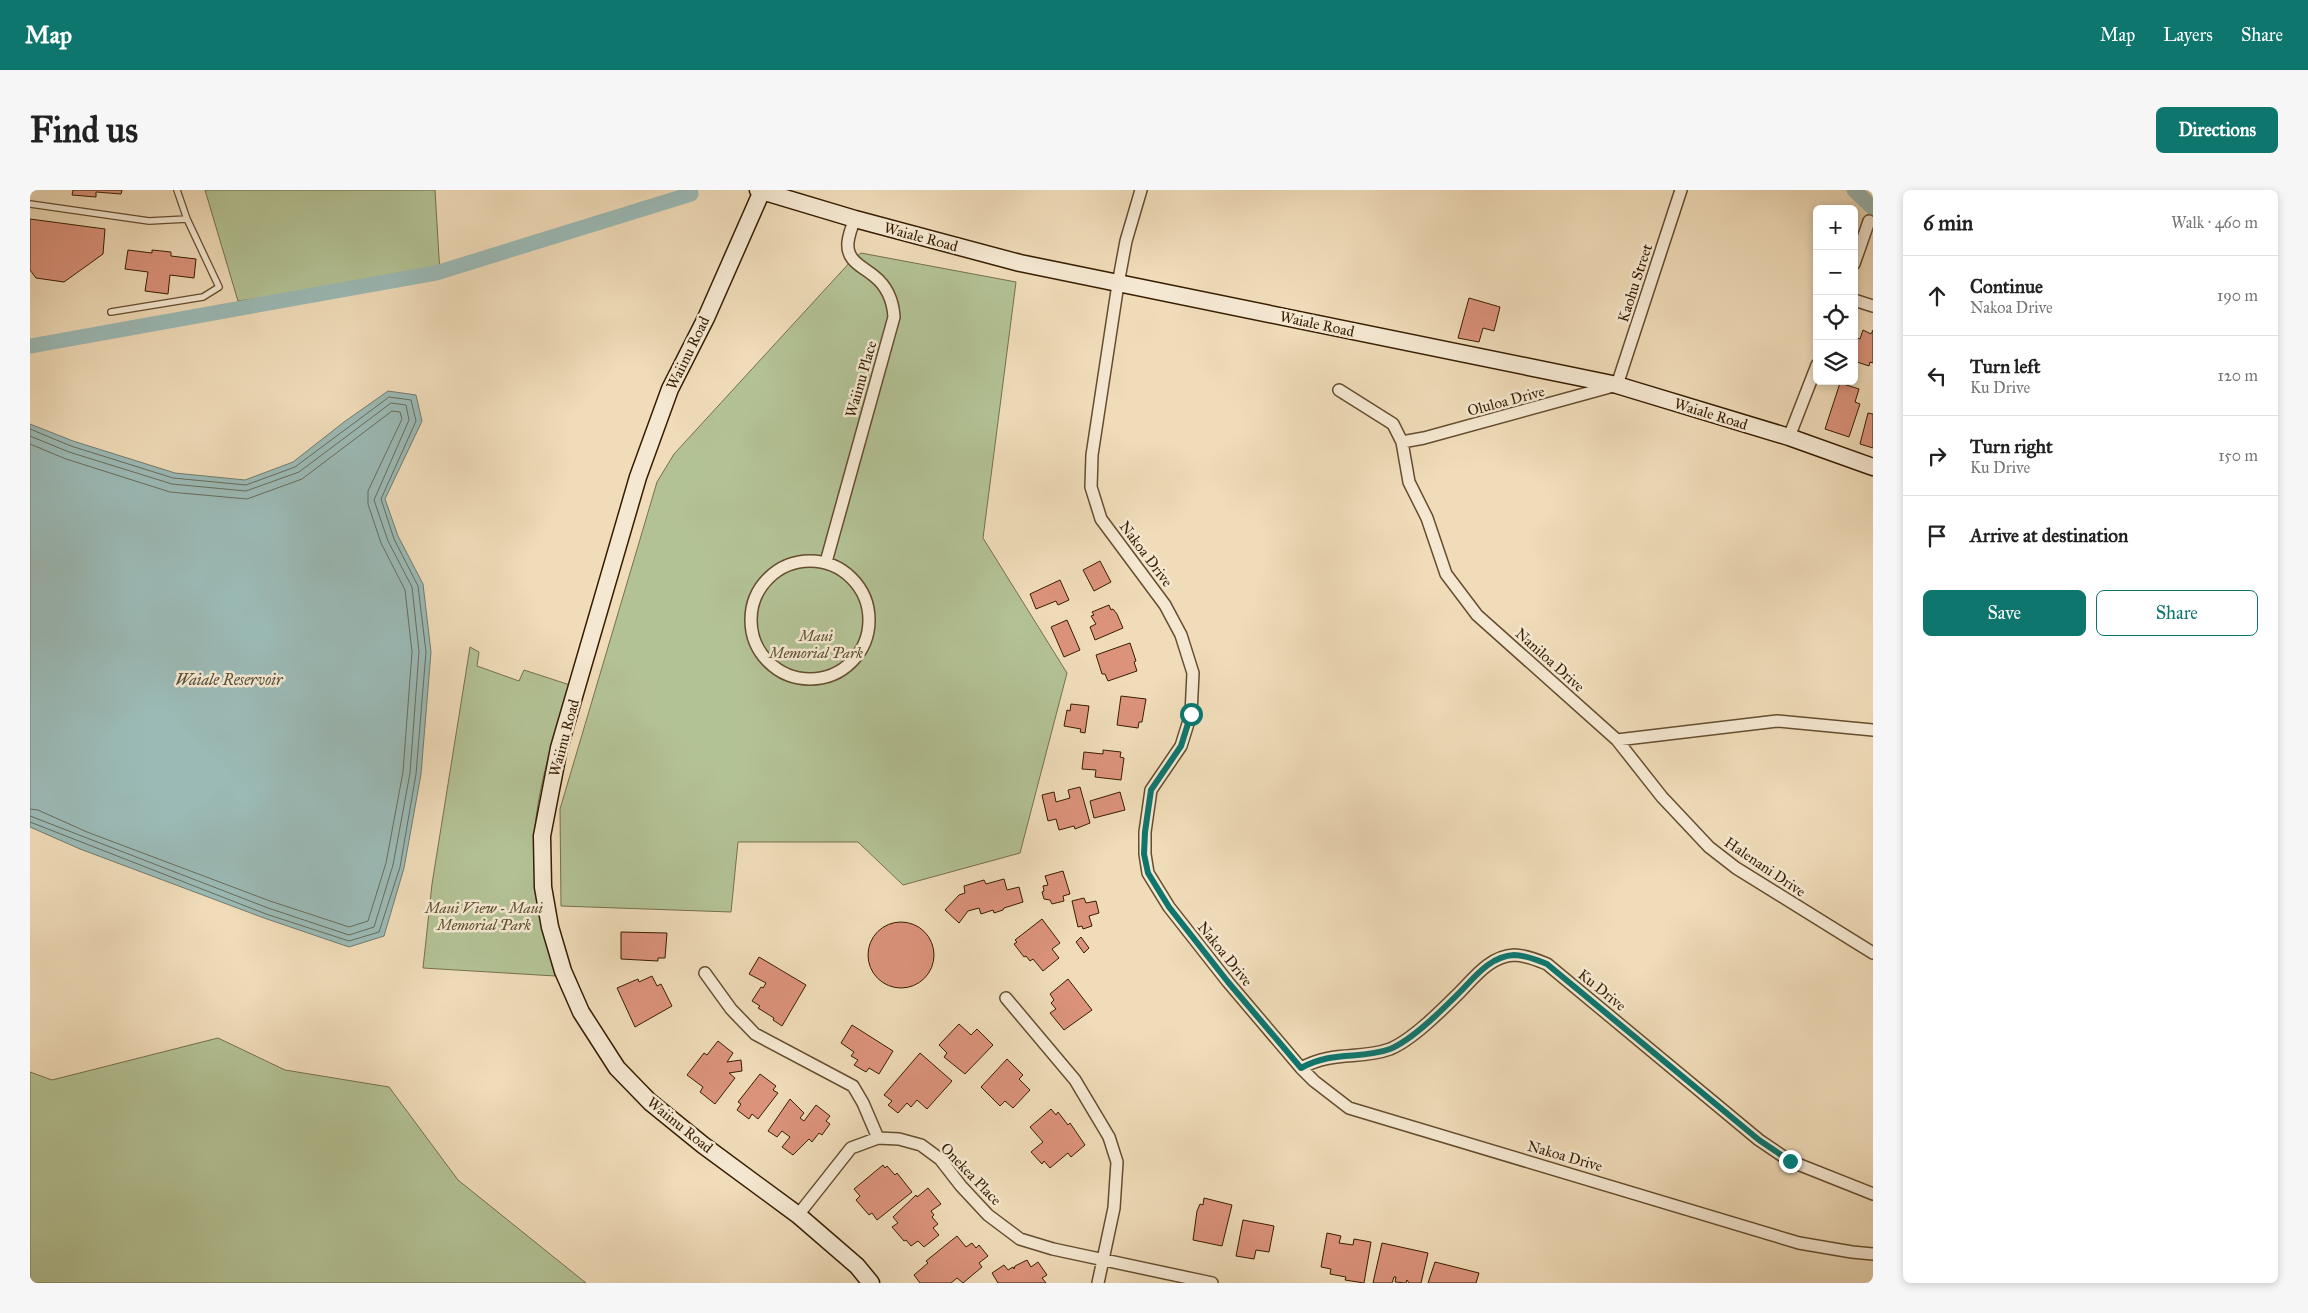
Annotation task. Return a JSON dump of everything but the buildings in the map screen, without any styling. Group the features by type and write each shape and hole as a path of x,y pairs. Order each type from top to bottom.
{"street":[{"name":"Nakoa Drive","path":"1141,190 1126,241 1118,284 1092,455 1091,487 1101,519 1165,605 1181,635 1193,673 1191,714 1181,746 1151,790 1145,839 1144,854 1148,873 1174,914 1228,982 1301,1068 1314,1081 1349,1108 1800,1243 1873,1254"},
{"name":"Kaohu Street","path":"1617,385 1680,190"},
{"name":"Waiale Road","path":"760,191 855,219 1020,263 1617,385 1789,437 1873,467"},
{"name":"Waiinu Road","path":"760,191 706,318 670,389 638,477 559,748 542,836 543,888 550,927 563,971 581,1012 617,1068 658,1108 798,1215 857,1266 871,1283"},
{"name":"Waiinu Place","path":"826,562 894,317 892,301 884,287 875,277 855,264 848,251 848,241 855,219"},
{"path":"1858,252 1868,221"},
{"path":"1858,301 1873,306"},
{"path":"1789,437 1813,375"},
{"name":"Oluloa Drive","path":"1402,442 1424,438 1617,385"},
{"name":"Naniloa Drive","path":"1339,390 1393,424 1402,442 1409,482 1427,518 1446,574 1477,615 1617,740"},
{"path":"803,560 826,562 847,572 862,590 870,612 868,635 858,656 840,672 818,679 795,678 774,667 758,650 751,628 753,604 763,583 781,568 803,560"},
{"path":"1617,740 1777,722 1873,730"},
{"name":"Halenani Drive","path":"1617,740 1662,796 1709,847 1736,868 1873,954"},
{"name":"Ku Drive","path":"1301,1068 1328,1057 1359,1055 1390,1049 1430,1019 1481,970 1504,957 1514,955 1528,957 1547,964 1759,1140 1790,1161 1873,1194"},
{"path":"705,973 731,1009 755,1034 853,1086 863,1102 878,1138"},
{"path":"1006,998 1075,1080 1109,1137 1117,1162 1114,1208 1098,1283"},
{"name":"Onekea Place","path":"798,1215 851,1148 878,1138 899,1139 921,1145 940,1159 960,1186 988,1215 1020,1239 1103,1261 1212,1283"}],"lane":[{"path":"111,312 203,297 219,287 186,219 177,190"},
{"path":"30,204 149,221 186,219"}],"green space":[{"path":"205,190 435,190 440,274 238,301"},
{"name":"Maui Memorial Park","path":"861,253 1016,282 983,538 1067,673 1020,853 903,885 858,842 738,842 731,912 561,906 560,809 657,482 674,454 852,260"},
{"name":"Maui View - Maui Memorial Park","path":"470,647 479,652 477,666 519,681 524,670 570,685 545,771 536,815 534,837 538,904 555,976 423,968 432,884"},
{"path":"218,1038 285,1070 389,1087 458,1180 586,1283 30,1283 30,1072 52,1080"}],"water":[{"name":"Waiale Reservoir","path":"388,391 416,395 422,421 385,499 398,536 423,584 431,652 421,774 404,868 384,936 349,947 264,918 80,849 30,827 30,424 73,441 175,473 245,480 293,462 344,422"}],"waterway":[{"path":"1854,190 1873,208"},
{"path":"30,346 436,273 691,194"}],"route":[{"path":"1191,714 1181,746 1151,790 1144,854 1148,873 1169,907 1228,982 1301,1068 1314,1061 1328,1057 1359,1055 1390,1049 1416,1031 1458,994 1481,970 1504,957 1514,955 1528,957 1547,964 1759,1140 1790,1161"}]}
